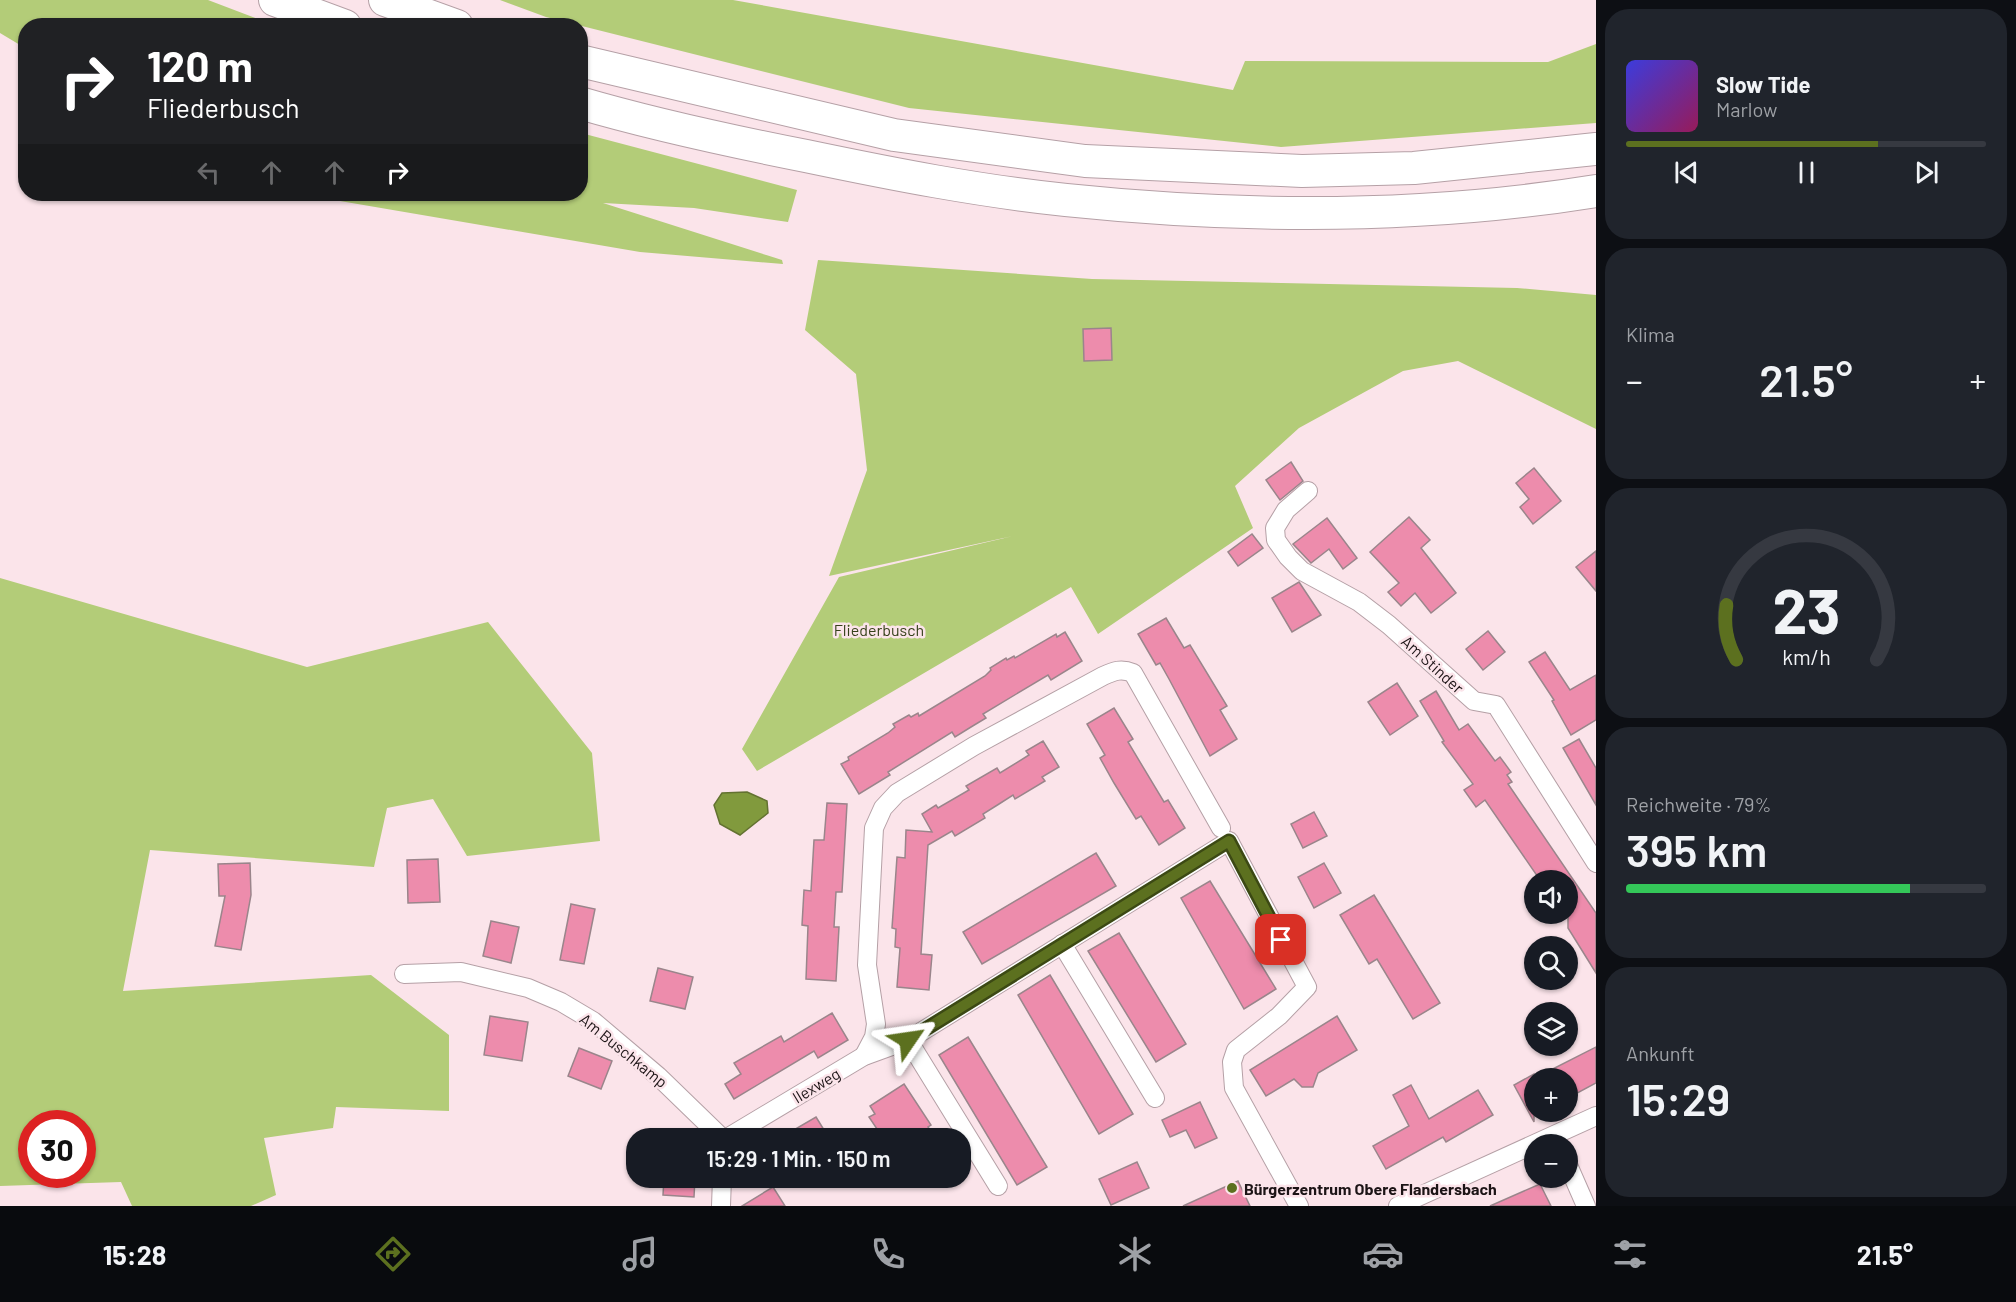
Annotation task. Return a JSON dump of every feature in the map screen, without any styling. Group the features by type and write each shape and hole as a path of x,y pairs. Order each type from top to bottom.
{"highway":[{"path":"275,0 323,18"},
{"path":"385,0 435,18"},
{"path":"588,63 894,135 1085,161 1302,171 1403,169 1561,155 1596,149"},
{"path":"588,105 653,125 884,172 1065,200 1200,210 1302,212 1421,210 1596,191"}],"street":[{"name":"Am Stinder","path":"1308,491 1286,510 1275,528 1276,540 1287,557 1302,571 1359,602 1389,625 1474,700 1496,705 1596,863"},
{"path":"864,1056 874,1037 876,1024 867,965 874,828 883,808 897,793 974,746 1115,670 1125,670 1133,673 1225,835 1307,987 1279,1016 1236,1050 1232,1062 1234,1088 1299,1206"},
{"name":"Ilexweg","path":"744,1128 864,1056 908,1040 1062,944 1225,835"},
{"path":"1062,944 1155,1098"},
{"name":"Am Buschkamp","path":"404,974 461,972 528,988 561,1002 593,1021 650,1069 712,1128"},
{"path":"908,1040 998,1186"},
{"path":"1565,1134 1596,1116"},
{"path":"1398,1206 1524,1153"},
{"path":"721,1206 722,1188"},
{"path":"1578,1188 1586,1206"}],"green space":[{"path":"0,0 208,0 256,18 18,18 18,44 0,33"},
{"path":"500,0 733,0 1233,90 1245,61 1548,62 1596,44 1596,123 1281,147 909,108 588,28 588,18 546,17"},
{"path":"588,135 797,190 788,222 694,208 603,203 782,260 783,264 640,252 340,201 588,201"},
{"name":"Fliederbusch","path":"818,260 1092,279 1517,288 1596,295 1596,429 1458,361 1403,371 1299,428 1235,486 1253,528 1098,634 1071,587 757,771 742,749 839,577 1013,536 829,576 867,470 856,374 805,330"},
{"path":"0,578 307,667 488,622 592,753 600,841 467,856 433,799 387,808 374,867 150,850 123,991 371,975 449,1035 449,1111 336,1107 333,1128 264,1138 276,1195 251,1206 132,1206 121,1182 96,1183 96,1110 18,1110 18,1185 0,1186"}],"shaded area":[{"path":"747,792 767,801 768,813 740,835 720,824 714,805 722,793"}],"building":[{"path":"1111,328 1112,360 1084,361 1083,329"},
{"path":"1291,462 1303,481 1280,500 1266,480"},
{"path":"1534,468 1561,501 1533,524 1520,507 1529,499 1516,483"},
{"path":"1409,517 1430,540 1421,548 1456,593 1431,613 1415,593 1401,606 1388,592 1399,583 1370,552"},
{"path":"1327,518 1357,558 1343,569 1329,549 1311,563 1293,544"},
{"path":"1252,534 1263,548 1238,566 1228,552"},
{"path":"1596,551 1596,591 1576,567"},
{"path":"1299,582 1321,615 1292,632 1272,598"},
{"path":"1166,618 1184,648 1190,645 1227,706 1220,710 1237,739 1210,756 1160,663 1156,665 1138,634"},
{"path":"1488,631 1505,652 1483,670 1466,649"},
{"path":"1065,632 1082,661 1051,680 1048,675 983,714 986,718 955,737 952,732 888,772 890,775 859,794 841,764 849,760 848,757 888,733 895,727 893,724 909,715 911,717 918,713 919,716 985,676 991,670 990,668 1006,658 1007,660 1014,656 1015,658 1056,634 1057,637"},
{"path":"1545,652 1570,690 1596,675 1596,720 1571,735 1552,701 1554,700 1529,662"},
{"path":"1397,683 1418,716 1390,735 1368,702"},
{"path":"1436,691 1459,730 1468,724 1495,761 1500,757 1511,772 1507,775 1512,782 1508,784 1567,870 1533,870 1485,800 1476,807 1464,790 1473,784 1442,742 1444,741 1420,701"},
{"path":"1114,708 1133,739 1128,742 1164,802 1168,800 1185,828 1159,845 1141,816 1136,819 1114,783 1100,758 1105,755 1087,724"},
{"path":"1579,739 1596,768 1596,805 1563,748"},
{"path":"1043,741 1059,767 1042,777 1045,781 1015,799 1013,795 983,814 985,818 955,836 952,831 928,845 921,954 932,955 929,990 897,987 900,948 895,947 896,929 892,928 897,857 905,858 906,830 932,832 922,814 936,805 938,808 969,790 966,786 997,768 1000,773 1029,755 1026,751"},
{"path":"827,803 847,804 842,892 836,892 834,927 839,927 836,981 806,979 808,926 802,925 804,890 811,891 814,840 824,840"},
{"path":"1314,812 1327,836 1303,848 1291,824"},
{"path":"1096,853 1116,886 982,964 963,932"},
{"path":"438,859 440,902 408,903 407,860"},
{"path":"250,863 251,895 241,950 215,946 225,896 219,896 218,864"},
{"path":"1324,863 1341,893 1314,908 1298,877"},
{"path":"1210,881 1276,989 1244,1009 1181,898"},
{"path":"1578,887 1596,913 1596,973 1578,944 1578,936 1573,936 1568,924 1578,924"},
{"path":"1374,895 1440,1003 1413,1019 1377,959 1369,964 1340,915"},
{"path":"571,904 595,909 584,964 560,960"},
{"path":"491,921 519,927 511,963 483,956"},
{"path":"1119,933 1186,1044 1156,1062 1088,951"},
{"path":"658,968 693,977 685,1009 650,1001"},
{"path":"1050,975 1133,1114 1099,1134 1018,995"},
{"path":"832,1013 848,1040 818,1058 814,1051 734,1099 725,1084 741,1074 734,1063 781,1036 784,1042"},
{"path":"490,1016 528,1022 522,1061 484,1055"},
{"path":"1337,1016 1357,1050 1318,1073 1313,1087 1302,1087 1294,1079 1266,1096 1250,1070"},
{"path":"968,1037 1047,1167 1017,1185 939,1055"},
{"path":"1596,1047 1596,1083 1578,1093 1578,1068 1555,1068"},
{"path":"579,1048 612,1061 601,1089 568,1076"},
{"path":"1524,1080 1524,1104 1514,1085"},
{"path":"904,1084 931,1125 929,1128 876,1128 869,1117 875,1114 870,1106"},
{"path":"1411,1085 1429,1119 1478,1090 1493,1115 1446,1142 1443,1137 1386,1169 1373,1146 1409,1126 1393,1095"},
{"path":"1200,1102 1217,1138 1195,1148 1186,1130 1170,1137 1162,1120"},
{"path":"816,1117 823,1128 797,1128"},
{"path":"1137,1162 1149,1188 1111,1205 1099,1179"},
{"name":"Bürgerzentrum Obere Flandersbach","path":"1238,1181 1250,1206 1183,1206"},
{"path":"663,1188 694,1188 694,1197 663,1195"},
{"path":"774,1188 785,1206 742,1206"},
{"path":"1531,1188 1542,1188 1551,1206 1490,1206"}],"place":[{"name":"Bürgerzentrum Obere Flandersbach","path":"1232,1188"}],"route":[{"path":"908,1040 1229,841 1281,940"}]}
